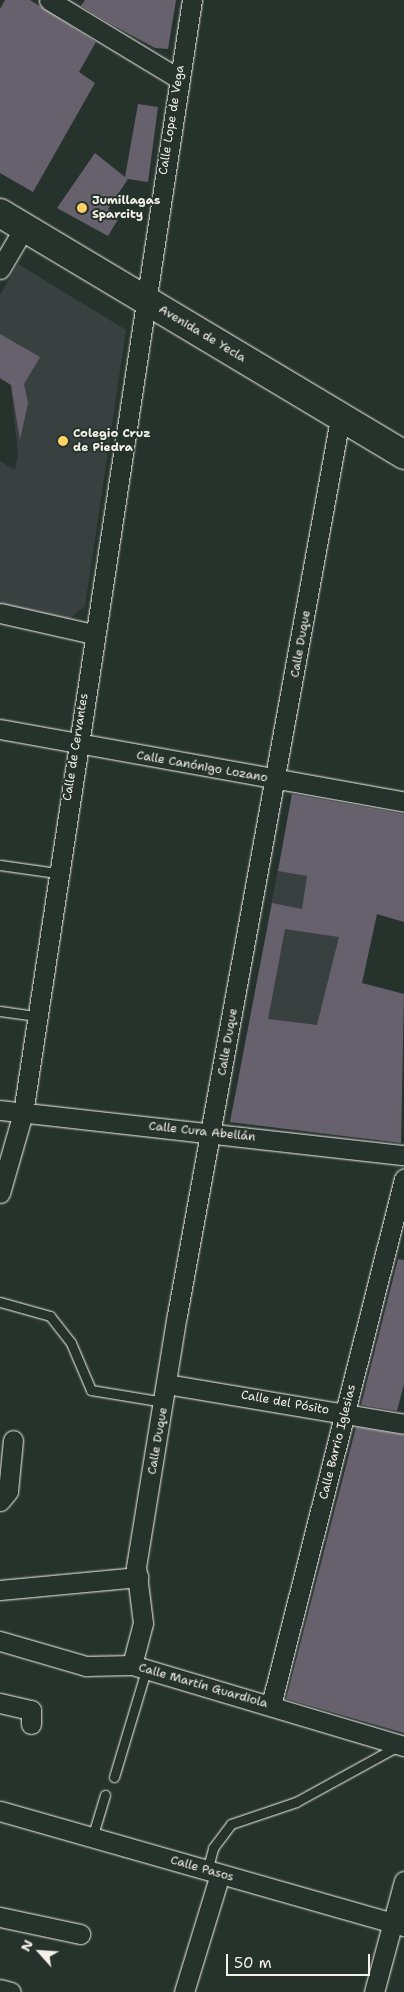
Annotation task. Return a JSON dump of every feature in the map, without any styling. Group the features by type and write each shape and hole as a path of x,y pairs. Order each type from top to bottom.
{"main road":[{"name":"Avenida de Yecla","path":"0,213 340,419 404,455"}],"street":[{"path":"49,0 70,6 178,78"},
{"name":"Calle Lope de Vega","path":"144,300 178,78 192,0"},
{"path":"0,269 24,228"},
{"name":"Calle de Cervantes","path":"0,1193 7,1147 23,1113 56,873 144,300"},
{"name":"Calle Duque","path":"139,1668 142,1623 138,1577 165,1393 277,780 340,419"},
{"path":"0,613 93,634"},
{"name":"Calle Canónigo Lozano","path":"0,729 404,802"},
{"name":"Calle Cura Abellán","path":"0,1110 213,1132 404,1156"},
{"name":"Calle Barrio Iglesias","path":"271,1706 404,1179"},
{"name":"Calle del Pósito","path":"165,1393 346,1414 404,1424"},
{"path":"0,1501 8,1491 13,1440"},
{"path":"0,1590 138,1577"},
{"name":"Calle Martín Guardiola","path":"0,1641 86,1666 139,1668 402,1745"},
{"path":"0,1703 31,1710 31,1724"},
{"name":"Calle Pasos","path":"0,1811 92,1839 398,1925"},
{"path":"184,1992 213,1872"},
{"path":"374,1992 398,1925 404,1881"},
{"path":"0,1917 80,1934"},
{"path":"0,1990 11,1992"}],"lane":[{"path":"0,865 56,873"},
{"path":"0,1011 37,1016"},
{"path":"0,1302 50,1316 71,1343 92,1390 165,1393"},
{"path":"114,1777 139,1668"},
{"path":"213,1872 213,1848 231,1824 296,1802 402,1745"},
{"path":"92,1839 105,1795"}],"shaded area":[{"name":"Colegio Cruz de Piedra","path":"18,264 126,330 85,606 69,619 0,604 0,461 15,470 18,456 11,385 0,378 0,295"},
{"path":"292,794 388,811 326,1061 244,1051"}],"building":[{"path":"5,0 30,0 96,42 79,72 95,83 33,192 0,173 0,9"},
{"path":"85,0 176,0 168,49 155,48 107,22 81,6"},
{"path":"138,104 158,107 148,182 128,179 108,209 120,216 108,236 57,208 95,153 125,177"},
{"path":"0,334 40,357 24,384 28,403 20,440 11,385 0,378"},
{"path":"292,794 404,814 404,922 377,914 362,983 404,994 401,1143 230,1122 272,903 302,909 307,876 278,871","holes":["285,929 339,937 317,1025 268,1019"]},
{"path":"398,1259 404,1260 404,1384 397,1411 361,1405"},
{"path":"356,1427 404,1435 404,1733 286,1699"}],"place":[{"name":"Jumillagas Sparcity","path":"82,208"},
{"name":"Colegio Cruz de Piedra","path":"63,441"}]}
